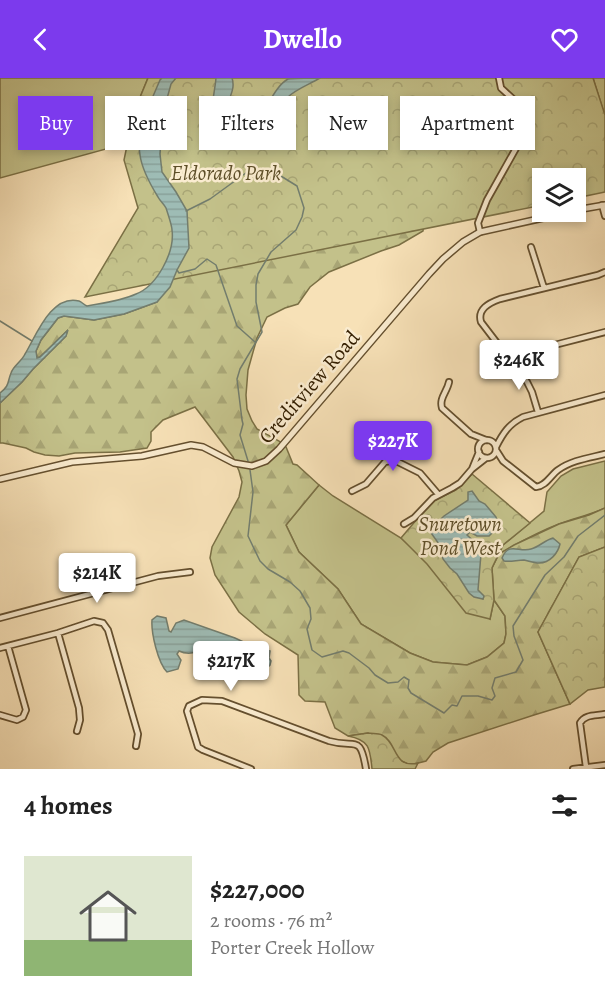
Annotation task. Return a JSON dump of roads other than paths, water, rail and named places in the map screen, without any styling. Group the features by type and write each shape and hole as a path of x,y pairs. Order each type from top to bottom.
{"street":[{"path":"480,232 478,223 487,200 524,134 528,121 513,99 501,88 499,78"},
{"path":"586,208 603,205 605,216"},
{"name":"Creditview Road","path":"0,479 72,462 142,456 191,445 203,447 240,465 252,466 266,461 302,423 443,259 463,242 480,232 532,220"},
{"path":"531,247 544,288"},
{"path":"538,412 529,385 481,322 479,316 488,305 495,301 605,274"},
{"path":"512,362 531,351 605,332"},
{"path":"449,382 447,391 441,400 443,410 471,434 493,442 503,461 533,486 542,486 566,465 605,454"},
{"path":"472,469 481,442 503,433 518,420 538,412 605,395"},
{"path":"404,524 414,518 438,494 456,486 472,469 494,455 503,433"},
{"path":"471,434 482,456 503,461"},
{"path":"352,491 366,484 385,462 392,460 418,471 438,494"},
{"path":"0,618 158,576 190,572"},
{"path":"0,648 94,621 99,621 106,626 138,734 136,746"},
{"path":"57,633 79,708 80,720 77,731"},
{"path":"0,715 17,720 23,717 26,710 8,646"},
{"path":"251,769 198,747 187,711 189,706 202,700 222,701 337,744 356,744 362,749 366,769"},
{"path":"586,767 580,723 583,718 605,714"},
{"path":"573,769 605,765"}],"water":[{"path":"176,78 171,84 168,96 154,96 160,80"},
{"path":"216,78 232,78 233,88 230,96 213,96"},
{"path":"320,78 289,96 273,96 281,84 288,79"},
{"path":"140,150 160,150 162,172 187,211 189,248 170,287 157,302 124,314 94,320 64,316 58,318 41,340 36,351 37,358 68,330 66,336 0,403 0,393 7,386 12,370 24,357 46,318 60,304 79,301 87,306 130,296 151,284 163,267 171,248 172,228 166,208 149,182"},
{"path":"472,491 496,517 498,524 489,536 477,536 470,532 467,535 479,546 481,554 478,590 484,596 483,599 469,593 457,574 443,559 439,544 429,530 444,516 468,500 468,492"},
{"path":"553,538 560,544 555,554 547,561 539,563 524,560 504,561 502,558 508,550 531,549"},
{"path":"157,616 166,618 171,632 176,623 184,620 235,638 263,651 270,651 270,665 263,667 214,652 179,651 177,654 181,660 178,669 167,672 158,655 154,640 152,620"}],"waterway":[{"path":"186,211 210,199 250,170 267,169 297,186 304,208 296,230 271,252 258,274 256,302 262,332 240,369 237,379 243,424 240,435 248,461"},
{"path":"177,270 179,273 195,269 207,259 216,265 237,326 255,342"},
{"path":"0,321 32,341"},
{"path":"250,470 253,492 248,536 260,561 300,591 310,608 311,619 307,629 312,650 322,657 343,651 349,653 388,683 398,682 404,677 409,680 408,688 411,693 444,713 452,705 457,706 462,696 478,696 492,700 495,696 492,688 495,678 516,672 523,660 514,636 513,626 545,575 564,557 578,536 605,515"}],"park label":[{"name":"Eldorado Park","path":"226,173"},
{"name":"Snuretown Pond West","path":"460,536"}]}
